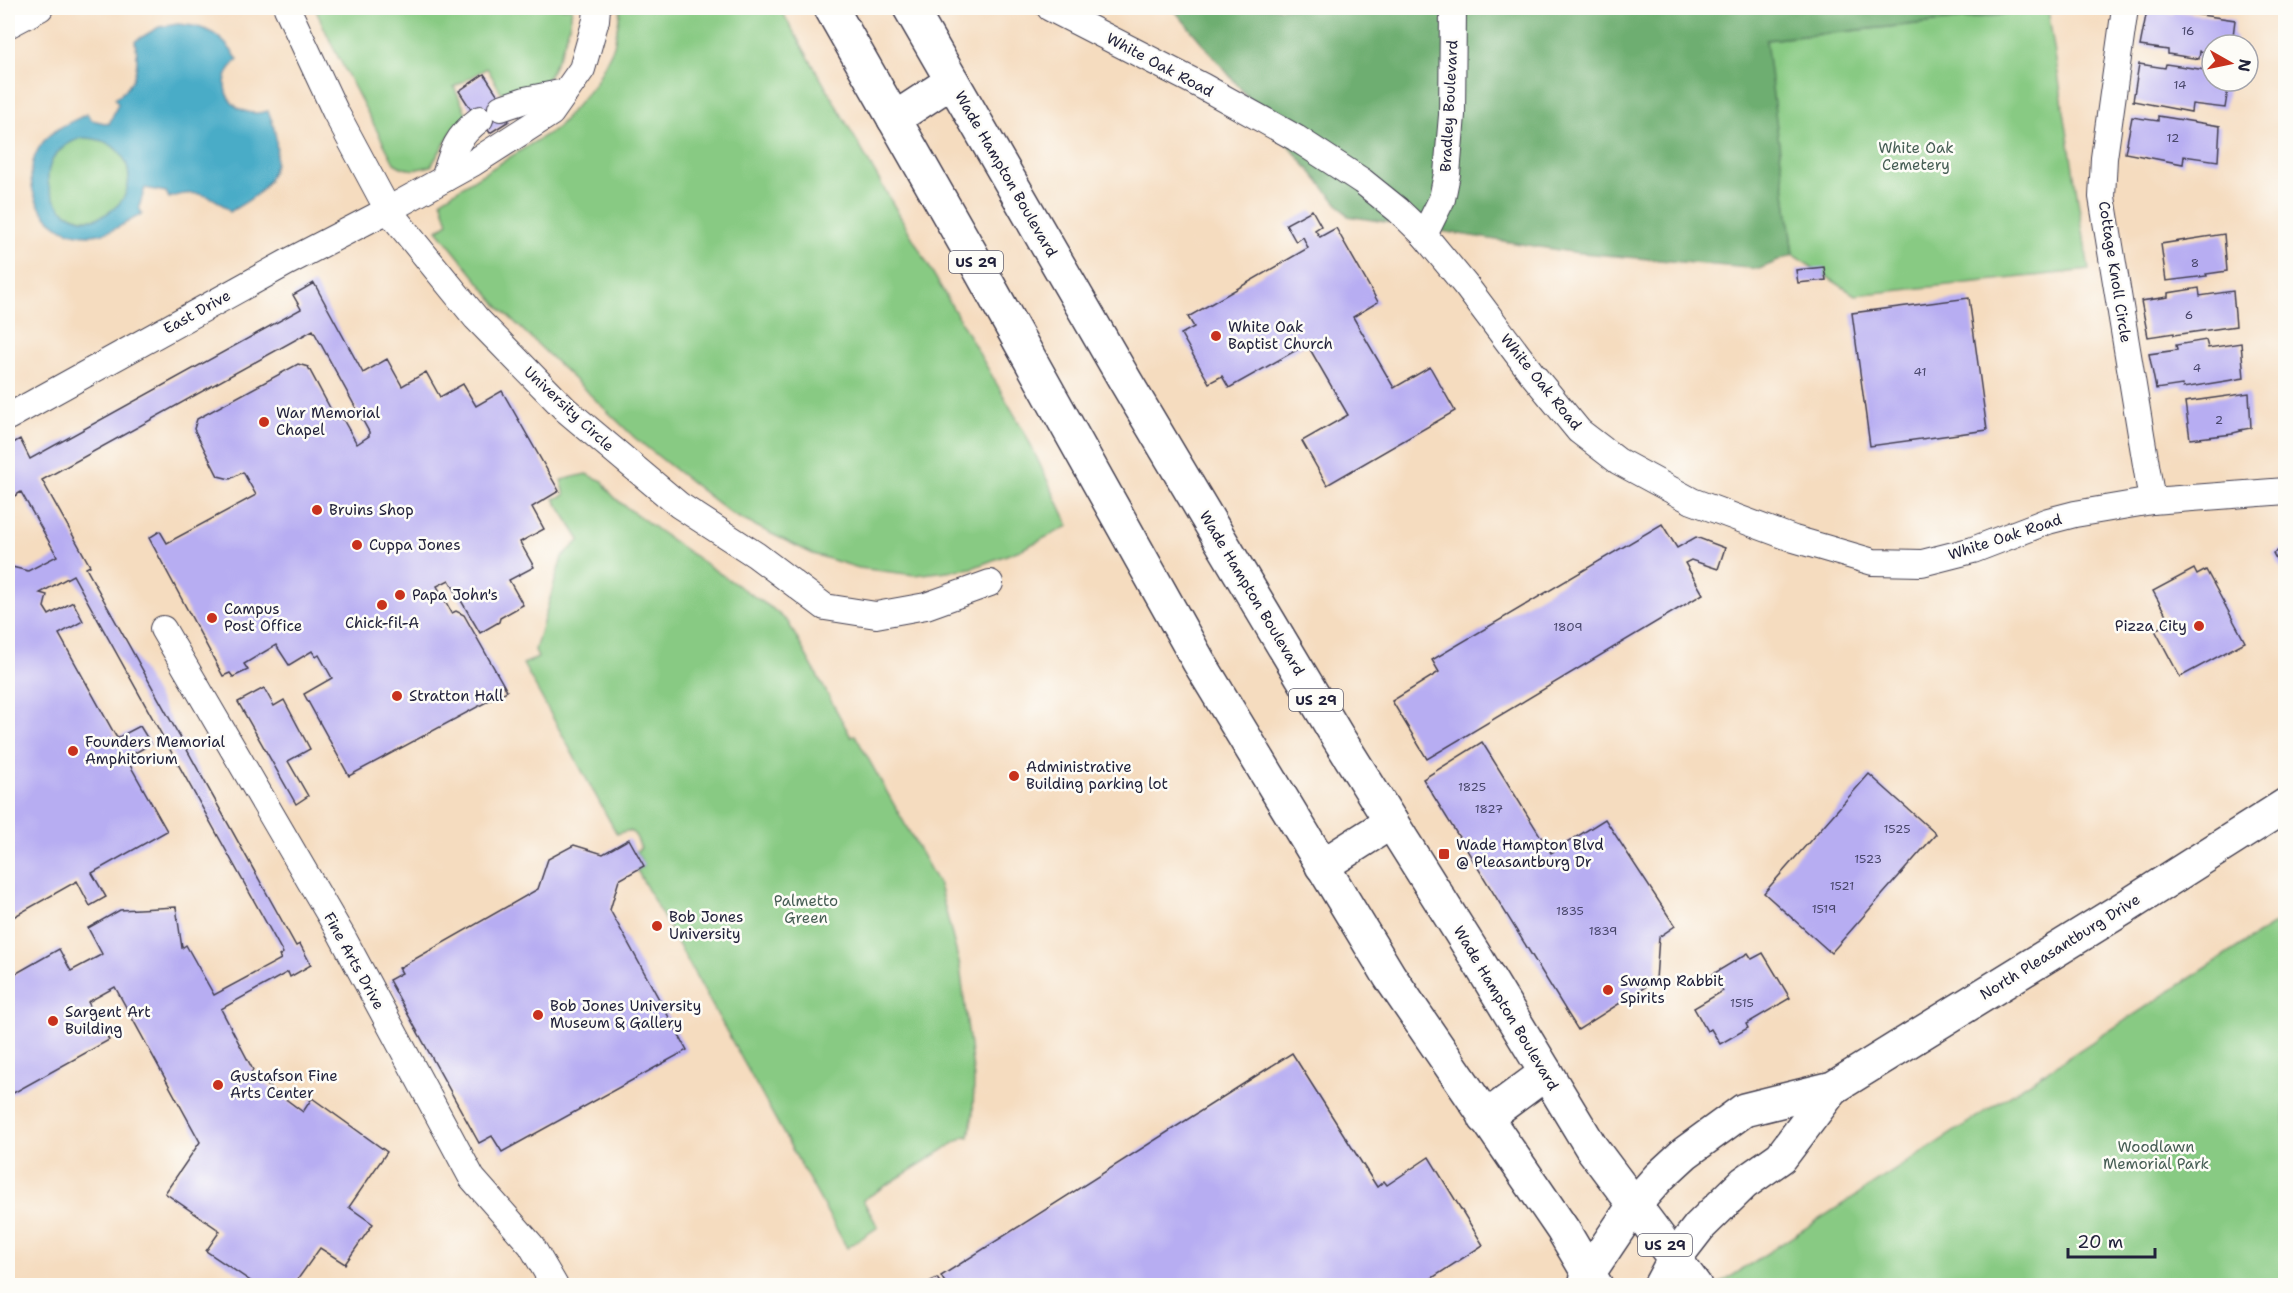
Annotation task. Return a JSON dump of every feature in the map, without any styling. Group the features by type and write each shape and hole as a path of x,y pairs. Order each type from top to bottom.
{"main road":[{"name":"US 29","path":"831,8 1199,662 1390,977 1563,1230 1589,1282"},
{"name":"Wade Hampton Boulevard","path":"910,8 1223,545 1591,1147 1635,1204 1668,1272 1695,1286"},
{"path":"894,119 952,81"},
{"name":"North Pleasantburg Drive","path":"1589,1282 1635,1204 1685,1153 1744,1110 1833,1088 2286,805"},
{"path":"1322,866 1392,822"},
{"path":"1485,1118 1546,1073"},
{"name":"North Pleasantburg Drive","path":"1668,1272 1698,1227 1744,1183 1781,1157 1833,1088"}],"street":[{"path":"8,25 40,8"},
{"name":"University Circle","path":"287,8 335,111 388,210 476,318 566,410 679,505 756,555 825,607 876,615 926,606 990,583"},
{"name":"East Drive","path":"8,417 288,262 473,163 551,113 582,69 596,20 597,8"},
{"name":"White Oak Road","path":"1050,8 1204,87 1296,138 1362,181 1398,210 1424,236 1580,431 1618,461 1692,501 1794,539 1873,562 1922,563 1973,550 2048,521 2152,501 2286,491"},
{"name":"Bradley Boulevard","path":"1424,236 1442,199 1447,174 1452,115 1453,8"},
{"name":"Cottage Knoll Circle","path":"2125,8 2104,158 2102,197 2152,501"},
{"path":"444,179 454,146 466,129 490,113 525,100 565,92"},
{"name":"Fine Arts Drive","path":"163,629 342,936 472,1178 531,1245 555,1286"}],"green space":[{"path":"315,8 572,8 563,47 545,83 502,94 487,68 454,87 468,117 454,128 431,166 412,169 394,163"},
{"path":"621,8 780,8 1025,433 1069,526 1020,550 972,568 915,575 859,568 813,554 733,515 635,438 499,307 437,230 448,223 441,200 557,128 595,84 614,46"},
{"path":"1184,8 2049,8 2048,10 1766,40 1793,255 1759,269 1571,252 1348,216 1176,12"},
{"name":"White Oak Cemetery","path":"2048,10 2089,270 1855,295 1793,255 1765,40"},
{"path":"88,137 104,141 117,149 125,162 129,178 125,194 117,207 104,215 88,219 72,215 59,207 51,194 47,178 51,162 59,149 72,141"},
{"name":"Palmetto Green","path":"586,474 603,481 610,493 626,507 773,609 788,622 851,737 855,735 939,885 960,966 974,1079 973,1113 969,1137 965,1136 863,1200 878,1227 847,1248 637,870 644,866 636,851 641,848 635,835 630,831 617,834 523,664 538,658 535,650 562,557 580,540 554,499 565,495 561,480"},
{"name":"Woodlawn Memorial Park","path":"2285,917 2285,1285 1718,1285 2249,940"}],"water":[{"path":"178,24 198,27 213,33 232,51 238,60 226,80 226,90 235,106 244,111 255,113 268,111 276,143 275,165 271,176 257,194 230,212 210,197 194,193 169,198 166,192 145,188 139,207 142,214 116,228 95,235 70,232 56,225 37,201 32,186 31,170 35,155 53,132 87,114 92,120 109,124 118,104 115,98 128,87 135,73 137,58 135,41 159,27","holes":["81,138 104,142 120,153 128,172 128,183 121,201 106,214 89,219 74,217 61,208 52,195 48,179 51,163 61,149"]}],"building":[{"path":"2147,10 2174,14 2174,11 2235,20 2233,33 2200,33 2199,59 2168,54 2168,50 2140,46"},
{"path":"2139,64 2165,68 2166,64 2200,69 2200,93 2227,93 2225,108 2192,104 2191,112 2133,101"},
{"path":"484,74 499,97 495,100 509,121 490,133 459,91"},
{"path":"2158,116 2220,126 2218,161 2184,156 2183,164 2125,153 2132,117 2158,121"},
{"path":"1312,210 1321,226 1315,230 1320,237 1336,228 1378,302 1353,317 1394,388 1430,367 1455,411 1327,485 1302,441 1348,415 1307,344 1229,388 1222,376 1209,383 1181,334 1194,327 1188,317 1308,248 1303,237 1296,242 1286,224"},
{"path":"2224,234 2227,271 2166,281 2161,244"},
{"path":"1824,267 1826,280 1798,283 1796,270"},
{"path":"314,283 363,373 387,359 402,386 426,372 440,397 463,384 476,406 502,391 559,491 532,507 544,529 520,542 534,567 509,580 523,605 480,633 449,580 437,586 452,613 456,611 464,615 507,691 349,776 304,694 332,678 319,655 316,657 312,651 289,665 276,645 244,664 248,670 233,677 230,673 223,676 149,538 160,531 167,543 256,495 243,472 230,479 218,476 194,429 197,419 298,364 308,367 336,419 341,416 357,444 369,436 369,432 313,330 42,480 90,566 86,568 296,946 300,944 311,965 290,977 288,972 221,1009 253,1070 251,1073 303,1112 312,1098 387,1152 349,1207 373,1224 345,1264 320,1248 293,1286 258,1286 206,1251 220,1231 165,1193 200,1142 115,987 88,1002 109,1040 8,1096 8,978 59,949 71,971 99,956 102,954 88,928 120,910 176,907 182,948 186,945 214,995 281,959 279,956 283,953 73,575 40,593 47,595 44,607 49,615 73,602 83,621 59,634 117,738 140,726 151,744 126,758 167,831 92,873 106,897 90,906 77,881 8,920 8,566 28,571 57,556 21,492 8,500 8,472 10,471 8,446 20,439 30,459 301,309 293,295"},
{"path":"2199,288 2200,296 2233,291 2236,326 2148,337 2141,301 2168,297 2168,293"},
{"path":"1969,298 1987,430 1870,446 1852,313"},
{"path":"2206,340 2208,348 2241,343 2244,378 2183,388 2182,385 2156,389 2149,354 2177,350 2176,345"},
{"path":"2249,393 2251,428 2233,434 2190,439 2185,402"},
{"path":"1662,524 1677,548 1696,537 1725,548 1718,569 1691,560 1685,563 1703,594 1427,759 1392,701 1439,672 1432,660"},
{"path":"2286,547 2286,578 2273,553"},
{"name":"Pizza City","path":"2194,569 2197,575 2206,570 2245,642 2180,677 2155,630 2170,622 2153,591"},
{"path":"264,688 274,706 284,700 310,749 288,761 308,796 296,804 238,702"},
{"path":"1482,742 1551,853 1605,819 1675,926 1659,937 1656,980 1578,1030 1423,779"},
{"path":"1869,774 1936,834 1831,953 1764,893"},
{"name":"Bob Jones University Museum & Gallery","path":"629,839 644,866 619,880 610,910 687,1050 502,1152 492,1136 479,1143 389,980 402,973 399,968 538,889 548,859 574,845 603,854"},
{"path":"1748,953 1752,959 1763,953 1790,998 1746,1024 1748,1028 1720,1044 1711,1029 1707,1031 1694,1008 1723,991 1713,974"},
{"path":"1292,1053 1377,1187 1384,1181 1387,1185 1429,1157 1483,1245 1420,1286 947,1286 941,1276"},
{"path":"937,1278 942,1286 924,1286 929,1282"}],"place":[{"name":"White Oak Baptist Church","path":"1216,336"},
{"name":"War Memorial Chapel","path":"264,422"},
{"name":"Bruins Shop","path":"317,510"},
{"name":"Cuppa Jones","path":"357,545"},
{"name":"Papa John's","path":"400,595"},
{"name":"Chick-fil-A","path":"382,605"},
{"name":"Campus Post Office","path":"212,618"},
{"name":"Pizza City","path":"2199,626"},
{"name":"Stratton Hall","path":"397,696"},
{"name":"Founders Memorial Amphitorium","path":"73,751"},
{"name":"Administrative Building parking lot","path":"1014,776"},
{"name":"Wade Hampton Blvd @ Pleasantburg Dr","path":"1444,854"},
{"name":"Bob Jones University","path":"657,926"},
{"name":"Swamp Rabbit Spirits","path":"1608,990"},
{"name":"Bob Jones University Museum & Gallery","path":"538,1015"},
{"name":"Sargent Art Building","path":"53,1021"},
{"name":"Gustafson Fine Arts Center","path":"218,1085"}]}
